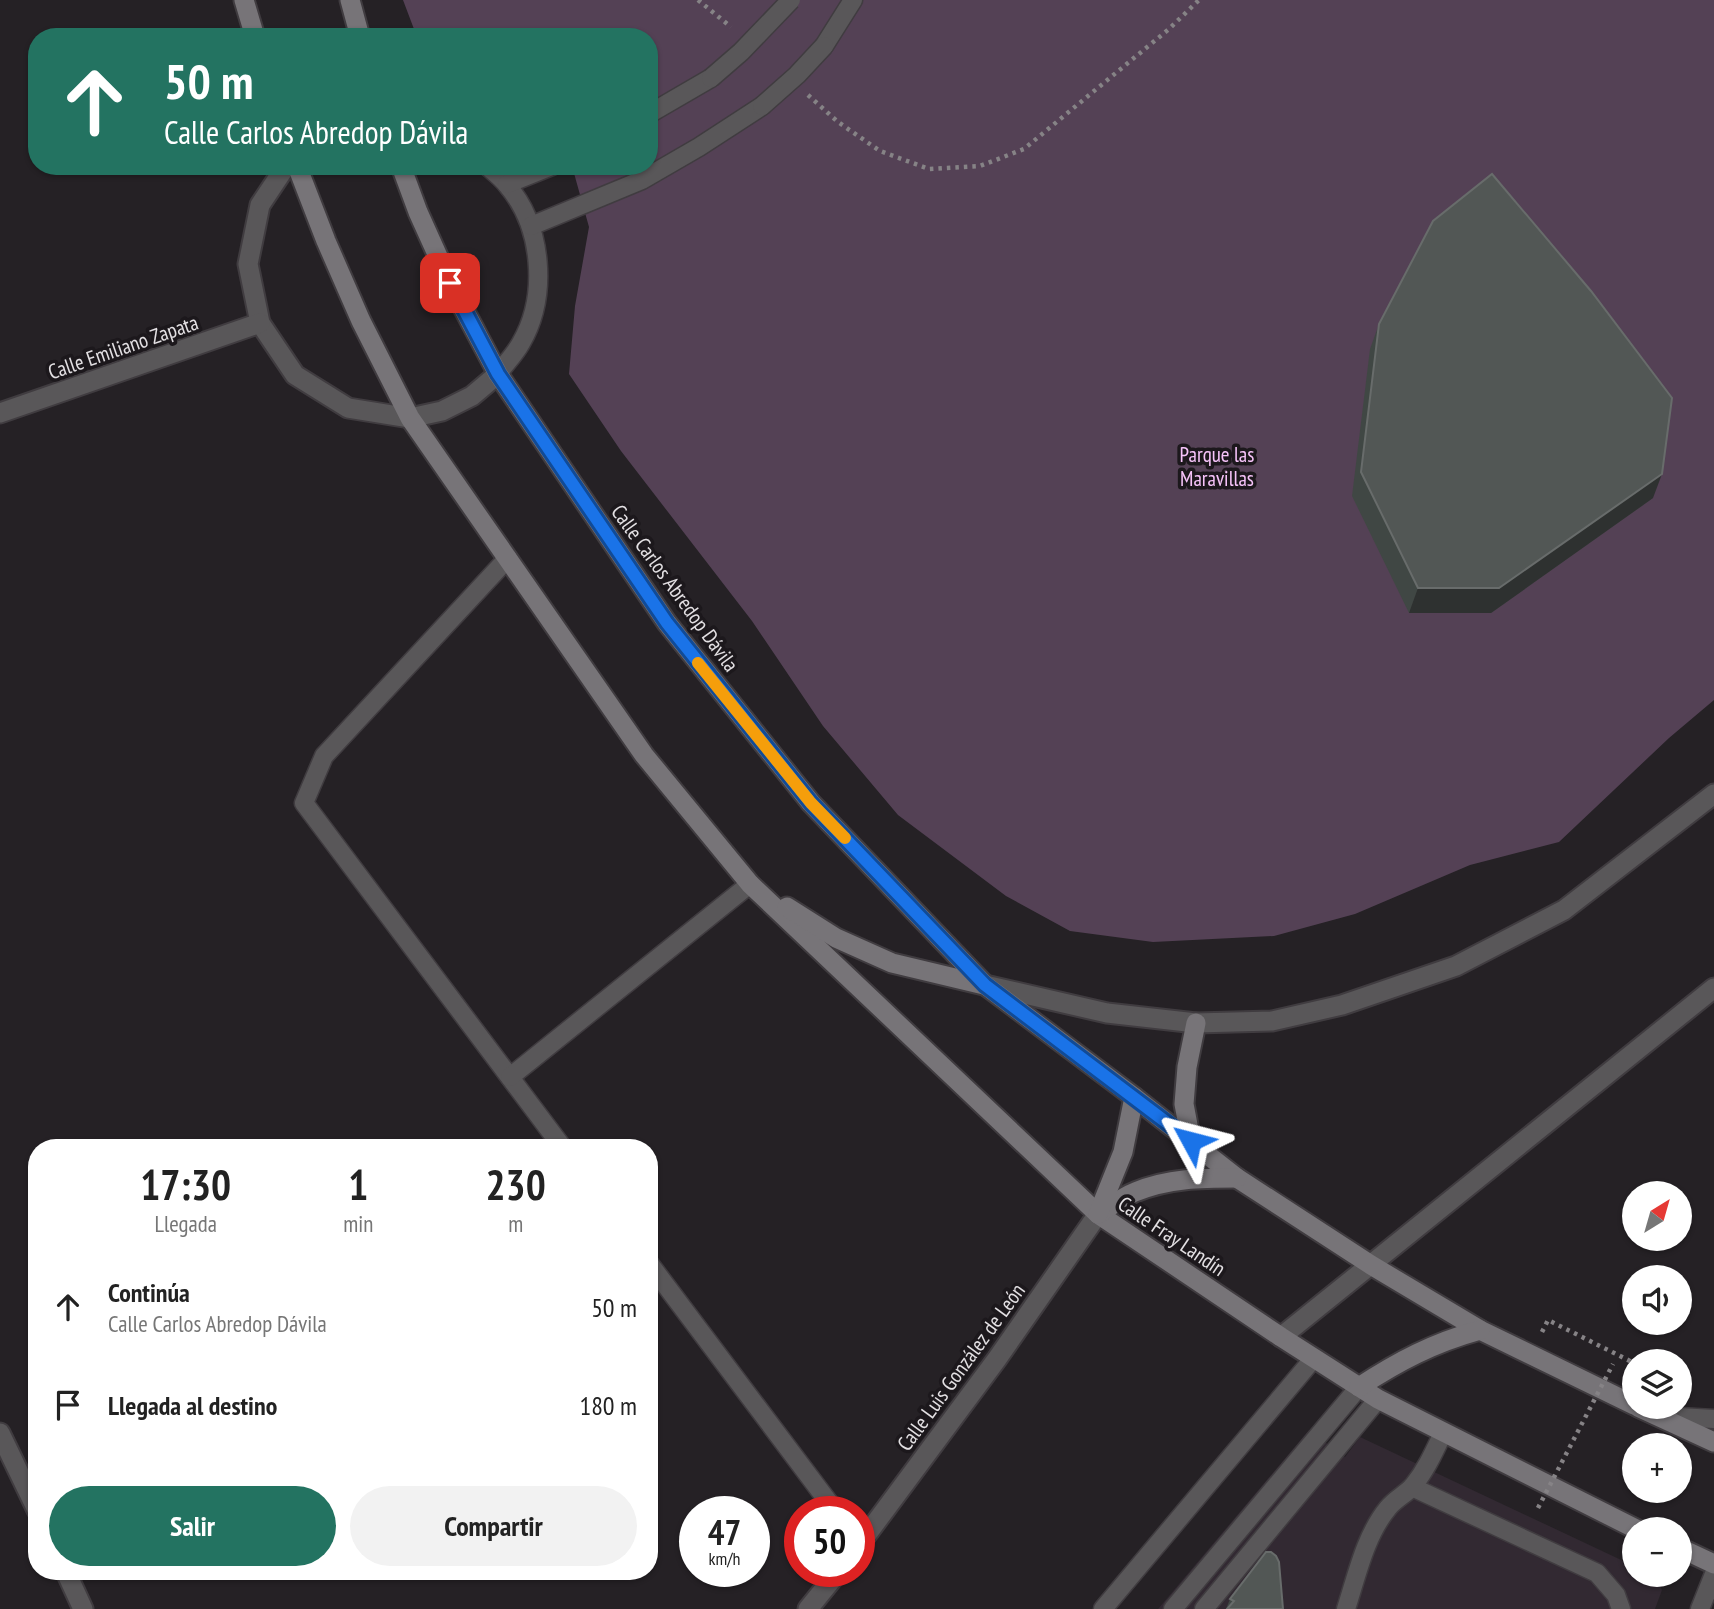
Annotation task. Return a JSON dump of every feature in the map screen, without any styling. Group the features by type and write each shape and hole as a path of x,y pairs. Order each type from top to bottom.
{"main road":[{"path":"244,0 252,28"},
{"path":"349,0 357,28"},
{"path":"300,175 361,321 411,418 644,755 750,884 836,938 892,964 985,985 1237,1178 1371,1265 1480,1330 1622,1399"},
{"name":"Calle Carlos Abredop Dávila","path":"404,175 450,283 498,374 667,623 811,803 985,985"},
{"name":"Calle Fray Landín","path":"750,884 1098,1214 1378,1399 1622,1522"},
{"path":"1191,1141 1184,1104 1187,1068 1196,1023"},
{"path":"1098,1214 1123,1152 1134,1097"},
{"path":"1098,1214 1133,1193 1159,1184 1191,1178 1237,1178"},
{"path":"1359,1387 1422,1349 1445,1339 1480,1330"},
{"path":"1664,1419 1714,1442"},
{"path":"1692,1554 1714,1564"}],"street":[{"path":"280,175 260,205 248,264 260,323 295,375 348,408 411,418 442,411 472,396 498,374"},
{"name":"Calle Emiliano Zapata","path":"0,412 260,323"},
{"path":"985,985 1107,1013 1196,1023 1272,1021 1342,1004 1456,966 1564,910 1714,794"},
{"path":"1281,1337 1714,988"},
{"name":"Calle Luis González de León","path":"875,1524 997,1359 1098,1214"},
{"path":"0,1433 28,1491"},
{"path":"70,1580 83,1609"},
{"path":"808,1609 826,1587"}],"lane":[{"path":"658,109 711,78 741,52 791,0"},
{"path":"658,171 762,106 824,46 853,0"},
{"path":"497,175 507,184 531,226 539,265 536,306 521,343 498,374"},
{"path":"507,184 530,175"},
{"path":"531,226 651,175"},
{"path":"508,558 324,756 304,803 556,1139"},
{"path":"510,1077 750,884"},
{"path":"658,1275 824,1496"},
{"path":"1103,1609 1314,1358"},
{"path":"1173,1609 1359,1387"},
{"path":"1204,1609 1378,1399"},
{"path":"1692,1418 1714,1419"},
{"path":"1346,1609 1374,1530 1389,1507 1412,1488 1426,1468 1443,1433"},
{"path":"1412,1488 1597,1573 1616,1595 1621,1609"},
{"path":"1700,1609 1714,1574"}],"path":[{"path":"698,0 741,36"},
{"path":"799,88 838,122 880,151 929,169 980,166 1024,149 1158,38 1199,0"},
{"path":"1531,1355 1548,1320 1622,1357"},
{"path":"1538,1508 1613,1364"}],"shaded area":[{"path":"1309,1430 1345,1457 1360,1437 1622,1560 1622,1587 1661,1587 1662,1590 1655,1609 1158,1609"}],"green space":[{"name":"Parque las Maravillas","path":"403,0 1714,0 1714,700 1669,738 1559,842 1470,865 1355,914 1274,936 1153,942 1070,931 1006,896 898,815 823,726 752,621 621,451 569,374 575,306 589,227 575,175 658,175 658,28 414,28"}],"building":[{"path":"1492,174 1591,291 1672,398 1662,474 1499,588 1418,588 1361,472 1379,324 1433,221"},
{"path":"1266,1552 1271,1552 1279,1562 1283,1609 1227,1609 1234,1601 1230,1599"}],"slow traffic":[{"path":"698,663 811,803 845,838"}],"route":[{"path":"450,283 498,374 667,623 811,803 985,985 1191,1141"}]}
